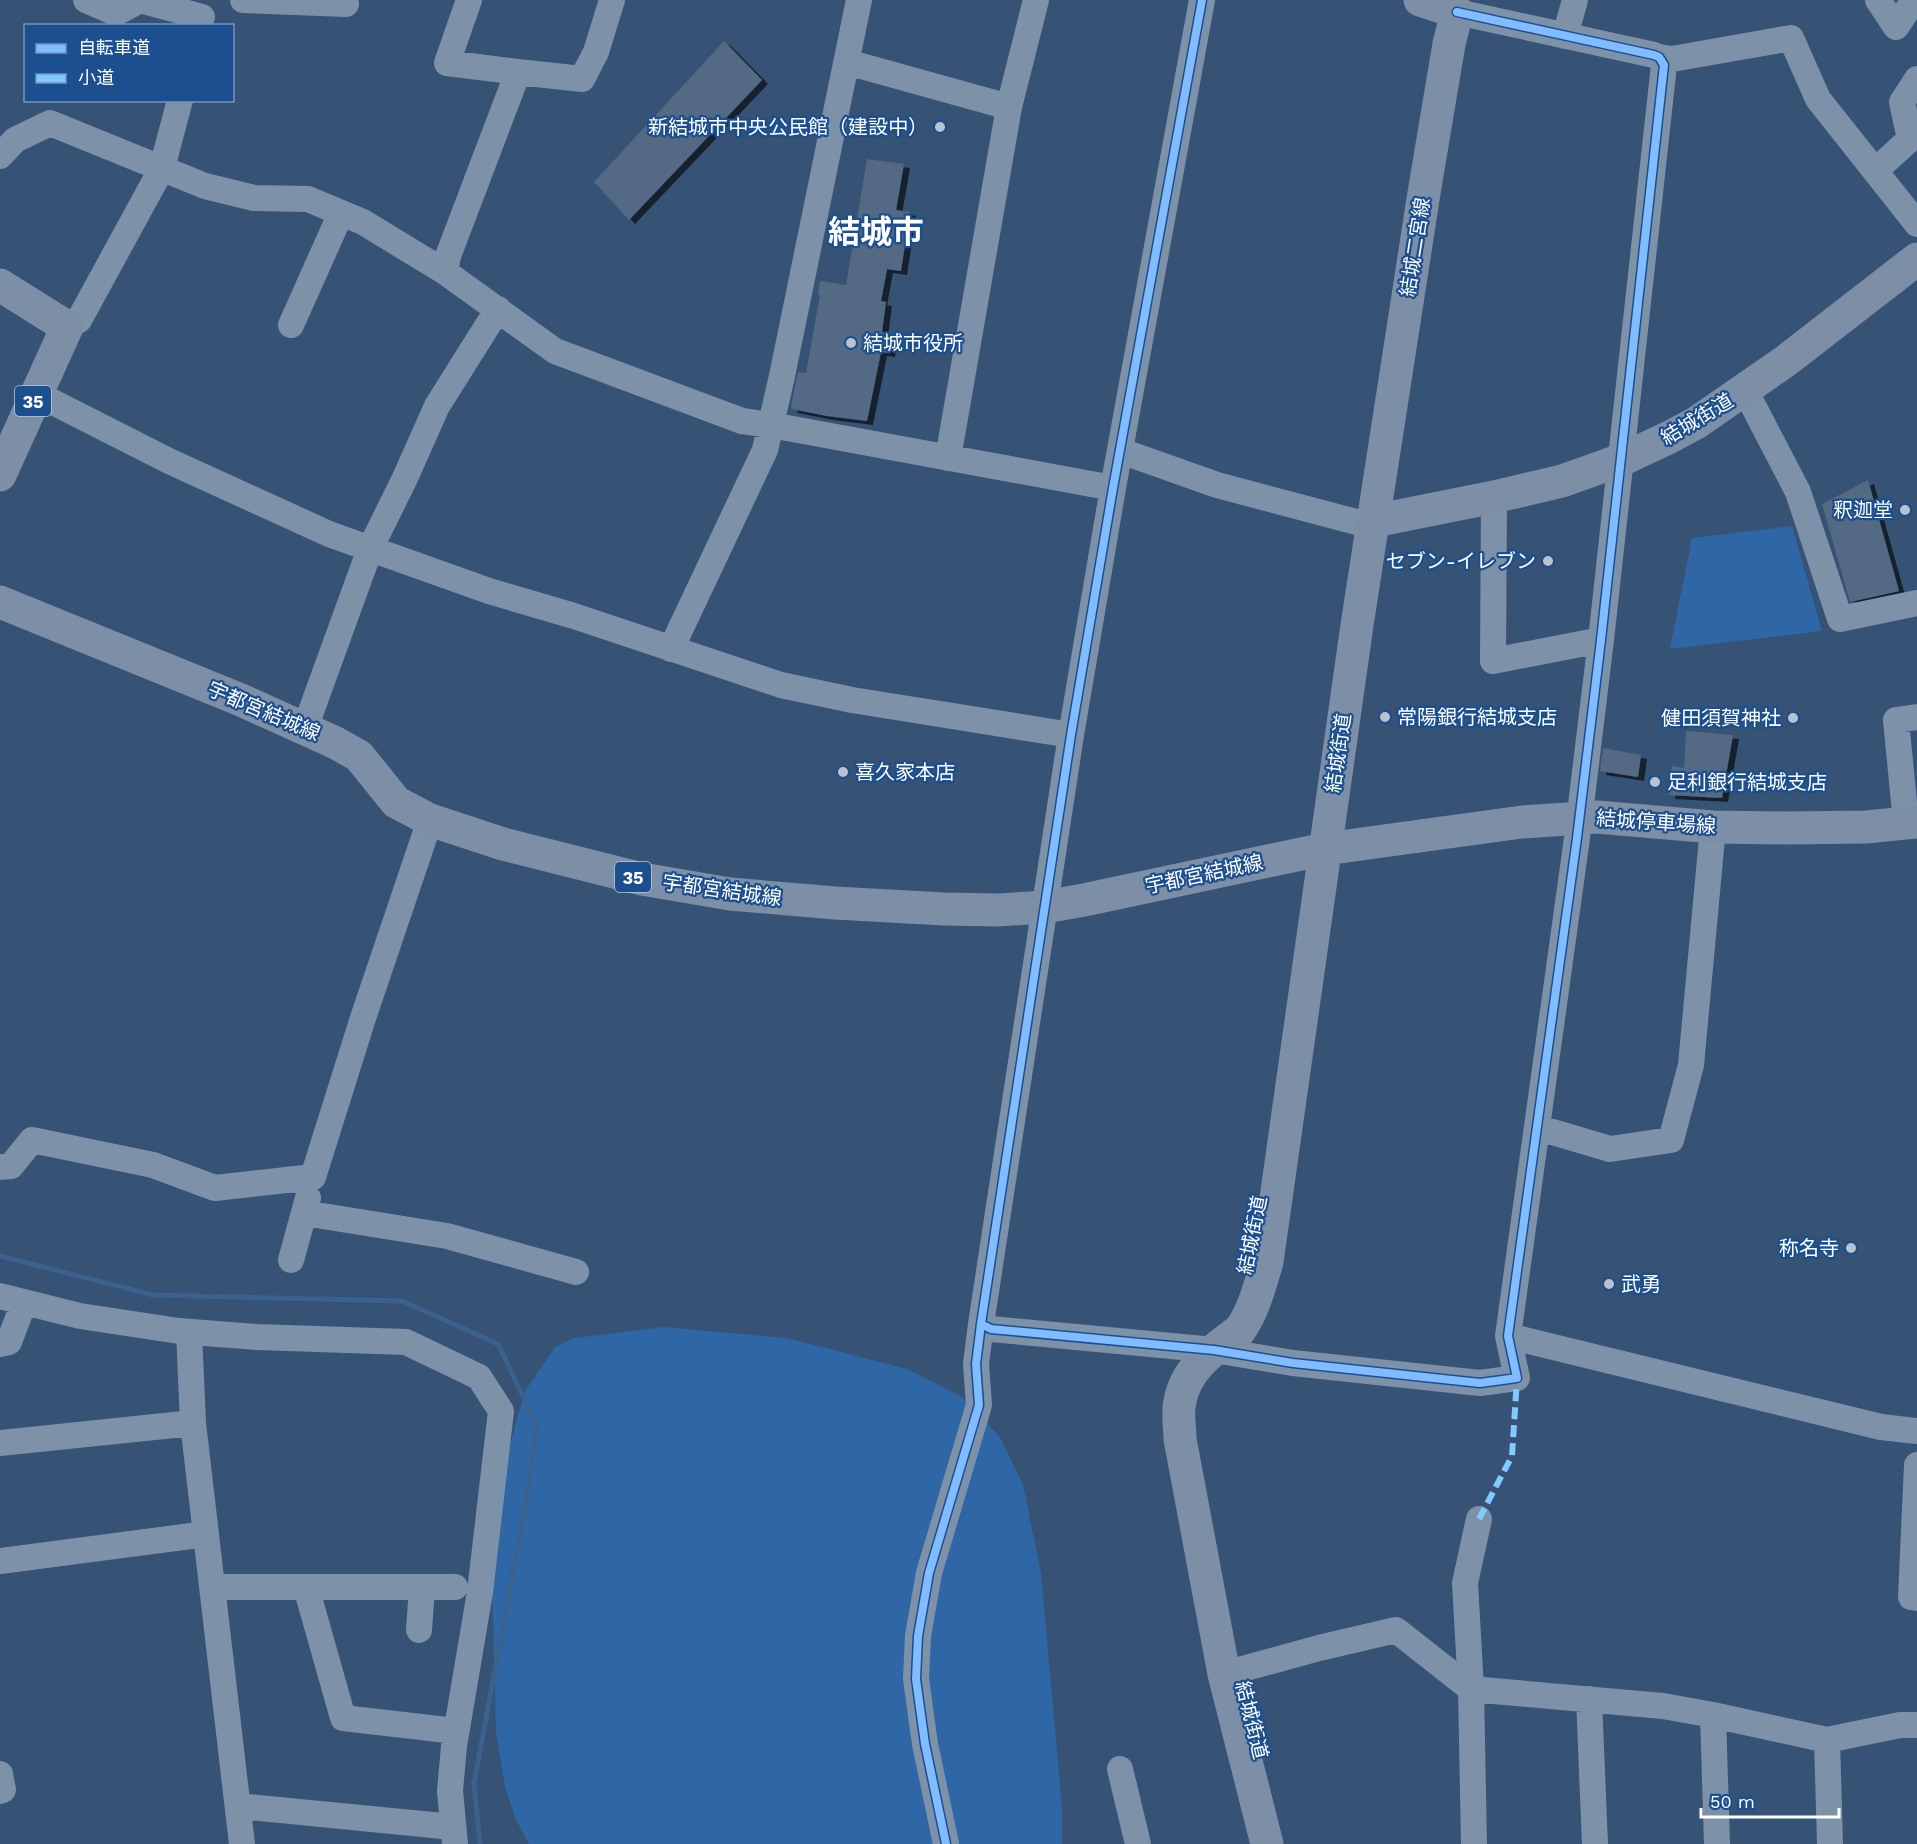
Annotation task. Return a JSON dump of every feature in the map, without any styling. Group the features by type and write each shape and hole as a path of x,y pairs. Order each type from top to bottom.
{"main road":[{"path":"1420,0 1468,9"},
{"name":"結城二宮線","path":"1374,521 1449,44 1468,9"},
{"name":"結城街道","path":"1267,1844 1224,1674 1180,1430 1179,1402 1194,1368 1240,1330 1245,1323 1267,1262 1357,625 1374,521 1562,481 1621,460 1670,437 1745,390 1838,322 1917,259"},
{"path":"0,285 67,327"},
{"name":"35","path":"0,475 67,327"},
{"name":"宇都宮結城線","path":"5,613 305,728 336,743 359,756 396,802 430,820 503,844 642,879 730,894 835,903 998,910 1046,907 1325,849"},
{"name":"結城停車場線","path":"1325,849 1466,829 1580,818 1713,827 1829,828 1911,823"}],"street":[{"path":"86,0 116,13 140,0 202,14"},
{"path":"243,0 346,4"},
{"path":"469,0 447,63 582,79 596,52 612,0"},
{"path":"671,649 765,450 859,0"},
{"path":"948,458 1009,106 1036,0"},
{"path":"946,1844 925,1744 916,1679 918,1636 929,1573 979,1405 976,1364 981,1324 1071,735 1113,488 1202,0"},
{"path":"1565,36 1575,0"},
{"path":"1878,0 1896,27 1914,0"},
{"path":"1468,9 1565,36 1672,59 1791,38 1818,99 1917,224"},
{"path":"981,1324 990,1329 1214,1350 1293,1363 1480,1383 1517,1378 1508,1336 1539,1128 1580,818 1664,65 1659,57"},
{"path":"847,62 1009,106"},
{"path":"445,272 448,256 518,72"},
{"path":"1875,171 1910,139 1902,102 1917,78"},
{"path":"67,327 79,320 162,168 179,102"},
{"path":"0,156 15,140 50,123 205,186 254,198 308,200 363,222 445,272 555,351 742,421 771,424 1113,488"},
{"path":"291,325 341,213"},
{"path":"305,728 370,549 437,406 498,309"},
{"path":"1745,390 1798,492 1840,618 1917,603"},
{"path":"37,394 170,461 329,534 489,591 574,616 782,685 842,698 1071,735"},
{"path":"1120,451 1217,485 1360,523 1374,521"},
{"path":"1494,497 1493,661 1601,640"},
{"path":"1911,823 1896,720 1917,717"},
{"path":"291,1260 313,1177 363,1018 430,820"},
{"path":"1539,1128 1610,1149 1671,1140 1691,1065 1713,827"},
{"path":"0,1167 12,1166 32,1140 153,1165 215,1188 313,1177"},
{"path":"304,1212 447,1236 576,1272"},
{"path":"0,1344 9,1342 12,1299 80,1316 189,1332 257,1337 406,1342 479,1377 501,1411 480,1592 456,1731 450,1791 454,1836 238,1806"},
{"path":"189,1332 193,1423 242,1844"},
{"path":"1508,1336 1881,1427 1917,1431"},
{"path":"0,1443 193,1423"},
{"path":"1917,1465 1911,1597 1917,1598"},
{"path":"1474,1844 1471,1689 1465,1583 1479,1519"},
{"path":"0,1561 206,1534"},
{"path":"212,1587 455,1587"},
{"path":"306,1587 343,1718 456,1731"},
{"path":"419,1630 422,1587"},
{"path":"1224,1674 1396,1630 1471,1689 1663,1706 1827,1740 1900,1725 1917,1725"},
{"path":"1589,1700 1595,1844"},
{"path":"1713,1715 1717,1844"},
{"path":"1827,1740 1830,1844"},
{"path":"1120,1769 1138,1844"},
{"path":"0,1774 3,1790 0,1791"}],"shaded area":[{"path":"1792,526 1822,631 1670,649 1692,538"},
{"path":"663,1327 787,1338 907,1369 962,1397 1000,1437 1023,1484 1041,1573 1062,1806 1062,1844 529,1844 516,1820 505,1787 496,1734 492,1582 507,1458 517,1419 525,1391 555,1347 574,1338"}],"building":[{"path":"724,41 762,80 629,220 594,182"},
{"name":"結城市役所","path":"867,159 904,164 896,210 910,212 901,271 887,269 881,301 886,302 882,332 893,334 889,353 881,352 867,421 827,416 792,409 791,406 798,372 806,373 820,295 818,294 820,281 846,285"},
{"path":"1868,480 1899,591 1850,602 1822,504"},
{"path":"1686,731 1733,735 1722,798 1669,795 1672,766 1684,768"},
{"path":"1603,748 1641,755 1638,777 1600,771"}],"waterway":[{"path":"0,1256 153,1295 402,1301 498,1344 537,1426 526,1503 474,1783 480,1844"}],"marked path":[{"path":"1479,1519 1512,1456 1517,1378"}],"cycle path":[{"path":"946,1844 925,1744 916,1679 918,1636 929,1573 979,1405 976,1364 981,1324 1071,735 1113,488 1202,0"},
{"path":"981,1324 991,1329 1214,1350 1293,1363 1480,1383 1517,1378 1508,1336 1577,838 1664,65 1659,57 1654,55 1457,12"}],"place":[{"name":"新結城市中央公民館（建設中）","path":"940,127"},
{"name":"結城市役所","path":"851,343"},
{"name":"釈迦堂","path":"1905,510"},
{"name":"セブン-イレブン","path":"1548,561"},
{"name":"常陽銀行結城支店","path":"1385,717"},
{"name":"健田須賀神社","path":"1793,718"},
{"name":"喜久家本店","path":"843,772"},
{"name":"足利銀行結城支店","path":"1655,782"},
{"name":"称名寺","path":"1851,1248"},
{"name":"武勇","path":"1609,1284"}],"district":[{"name":"結城市","path":"876,232"}]}
